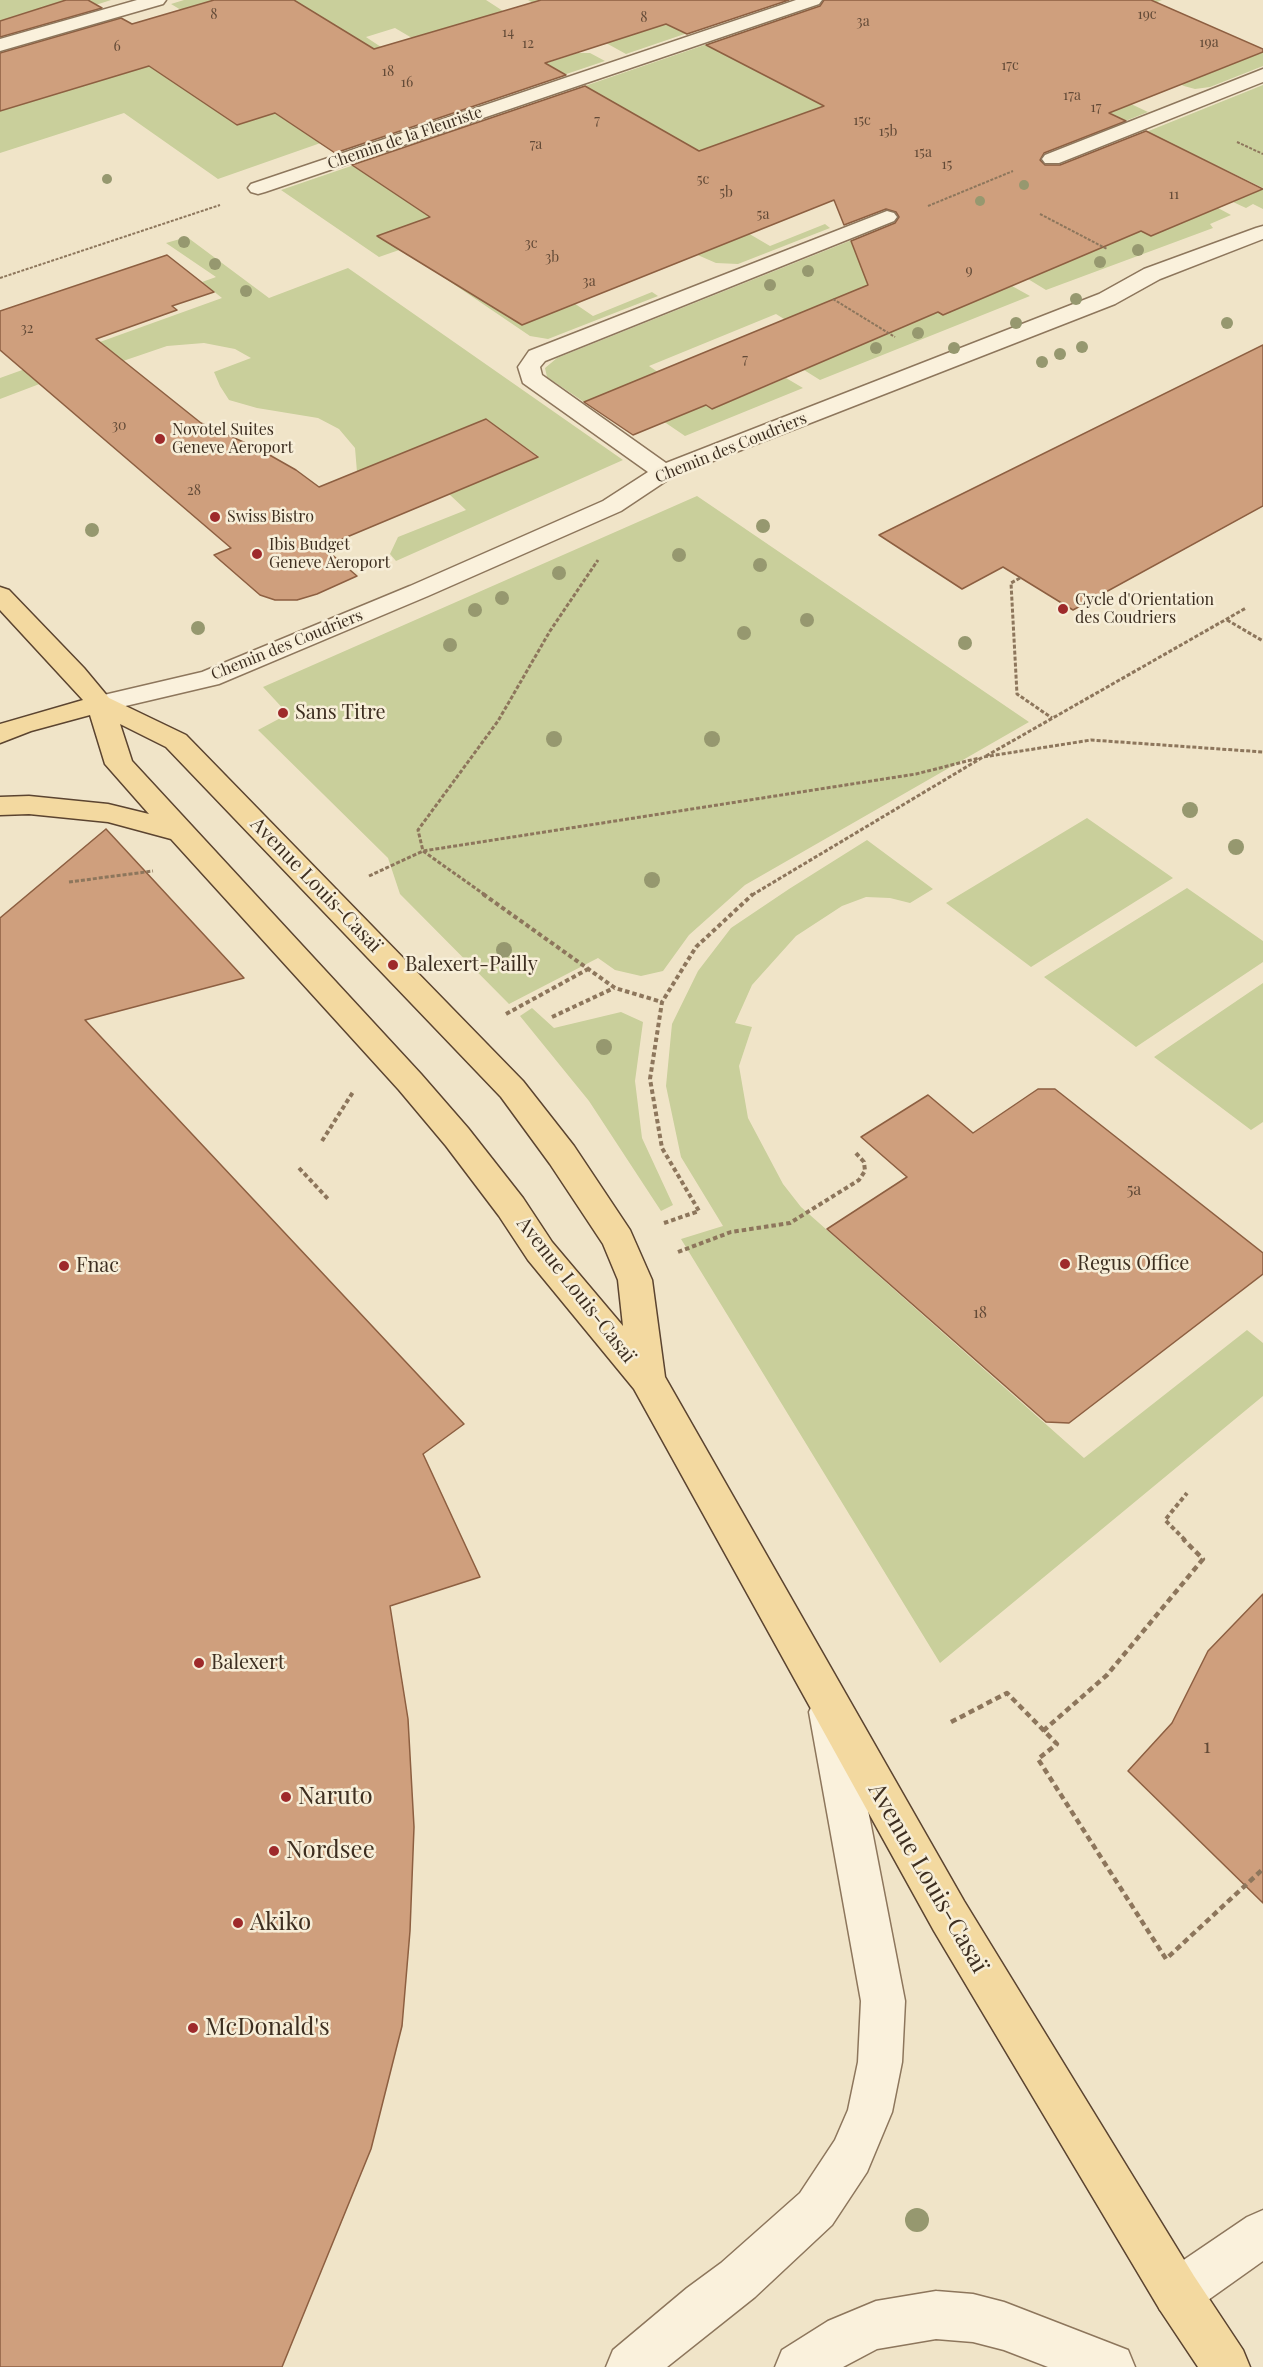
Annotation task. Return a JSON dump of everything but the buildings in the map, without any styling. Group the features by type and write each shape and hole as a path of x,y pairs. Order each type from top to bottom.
{"main road":[{"name":"Avenue Louis-Casaï","path":"0,595 75,674 100,704 119,764 451,1130 511,1207 540,1251 647,1378 949,1916 1177,2293 1226,2367"},
{"name":"Avenue Louis-Casaï","path":"100,704 176,741 512,1089 562,1155 618,1239 635,1280 647,1378"},
{"path":"0,734 100,704"},
{"path":"0,806 29,805 108,813 182,832"}],"street":[{"path":"0,45 157,0"},
{"name":"Chemin de la Fleuriste","path":"258,188 813,0"},
{"path":"1052,159 1263,75"},
{"path":"664,472 531,378 529,367 537,356 887,216"},
{"name":"Chemin des Coudriers","path":"100,704 210,678 419,591 612,506 664,472 1107,299 1152,274 1263,232"},
{"path":"630,2367 704,2305 738,2280 816,2209 851,2156 870,2112 880,2062 883,2001 827,1702"},
{"path":"1177,2293 1263,2233"},
{"path":"799,2367 845,2338 876,2325 936,2315 973,2318 1004,2326 1111,2367"}],"path":[{"path":"1237,142 1263,154"},
{"path":"887,216 906,214 1031,164 1052,159"},
{"path":"0,278 255,193 258,188"},
{"path":"1040,214 1107,250"},
{"path":"833,299 897,338"},
{"path":"601,556 550,631 498,721 418,830 423,851 588,969 615,988 662,1002"},
{"path":"1020,578 1011,583 1017,694 1052,718"},
{"path":"663,1224 699,1211 662,1148 650,1079 662,1002 696,947 753,894 983,757 1246,608"},
{"path":"1227,620 1263,641"},
{"path":"369,876 423,851 916,774 983,757 1091,740 1263,752"},
{"path":"69,882 156,871"},
{"path":"503,1015 588,969"},
{"path":"552,1017 615,988"},
{"path":"322,1141 354,1092"},
{"path":"669,1256 731,1232 790,1223 859,1180 865,1171 864,1162 854,1152"},
{"path":"299,1168 329,1200"},
{"path":"1043,1731 1107,1675 1203,1558 1165,1520 1187,1493"},
{"path":"951,1722 1007,1693 1057,1744 1038,1759 1166,1959 1263,1869"}],"green space":[{"path":"0,0 111,0 0,36"},
{"path":"184,0 486,0 503,11 462,24 534,67 578,53 590,53 605,61 507,94 395,28 366,37 384,49 332,139 218,179 124,113 0,153 0,56 140,37 186,13 171,4"},
{"path":"528,0 597,0 691,16 711,25 626,54"},
{"path":"836,0 1162,0 1115,18 1203,23 1219,30 1224,67 1263,52 1263,66 1210,87 1195,89 1158,73 1131,104 1148,112 1065,145 755,131 724,219 770,246 825,224 830,228 738,264 716,263 693,253 549,286 593,316 652,292 658,296 548,339 530,336 402,249 379,257 281,190"},
{"path":"1263,85 1263,188 1197,156 1150,174 1119,220 1151,236 1218,208 1231,215 1210,224 1213,228 1046,290 1028,279 1059,265 879,277 943,315 1012,286 1030,296 820,380 804,370 840,354 776,314 649,366 712,409 786,378 803,388 685,436 616,389 584,402 547,377 545,368 557,358 1037,166 1049,171"},
{"path":"1263,189 1263,209 1253,204 1246,208 1233,202"},
{"path":"187,237 269,298 348,268 623,460 396,561 390,554 398,537 466,510 449,494 538,456 486,419 357,472 355,448 339,429 318,418 257,408 229,400 214,372 251,358 235,349 204,343 167,346 85,374 79,369 0,399 0,378 222,298 202,282 216,277 166,243"},
{"path":"697,496 1029,722 745,885 689,935 663,971 641,976 615,970 598,958 509,1004 400,894 388,858 258,730 288,714 263,687"},
{"path":"1087,818 1173,878 1031,967 946,903"},
{"path":"867,840 933,889 910,903 890,898 866,897 842,906 796,936 752,985 735,1023 752,1027 739,1066 748,1118 783,1184 801,1207 1084,1458 1247,1330 1263,1343 1263,1396 940,1663 681,1239 723,1226 681,1157 666,1086 672,1024 698,971 731,928"},
{"path":"1187,888 1263,941 1263,962 1136,1047 1044,977"},
{"path":"1263,983 1263,1122 1251,1130 1154,1057"},
{"path":"532,1008 554,1028 621,1012 643,1022 635,1081 642,1138 673,1205 661,1211 589,1101 520,1016"}],"place":[{"name":"Novotel Suites Geneve Aeroport","path":"160,439"},
{"name":"Swiss Bistro","path":"215,517"},
{"name":"Ibis Budget Geneve Aeroport","path":"257,554"},
{"name":"Cycle d'Orientation des Coudriers","path":"1063,609"},
{"name":"Sans Titre","path":"283,713"},
{"name":"Balexert-Pailly","path":"393,965"},
{"name":"Regus Office","path":"1065,1264"},
{"name":"Fnac","path":"64,1266"},
{"name":"Balexert","path":"199,1663"},
{"name":"Naruto","path":"286,1797"},
{"name":"Nordsee","path":"274,1851"},
{"name":"Akiko","path":"238,1923"},
{"name":"McDonald's","path":"193,2028"}]}
